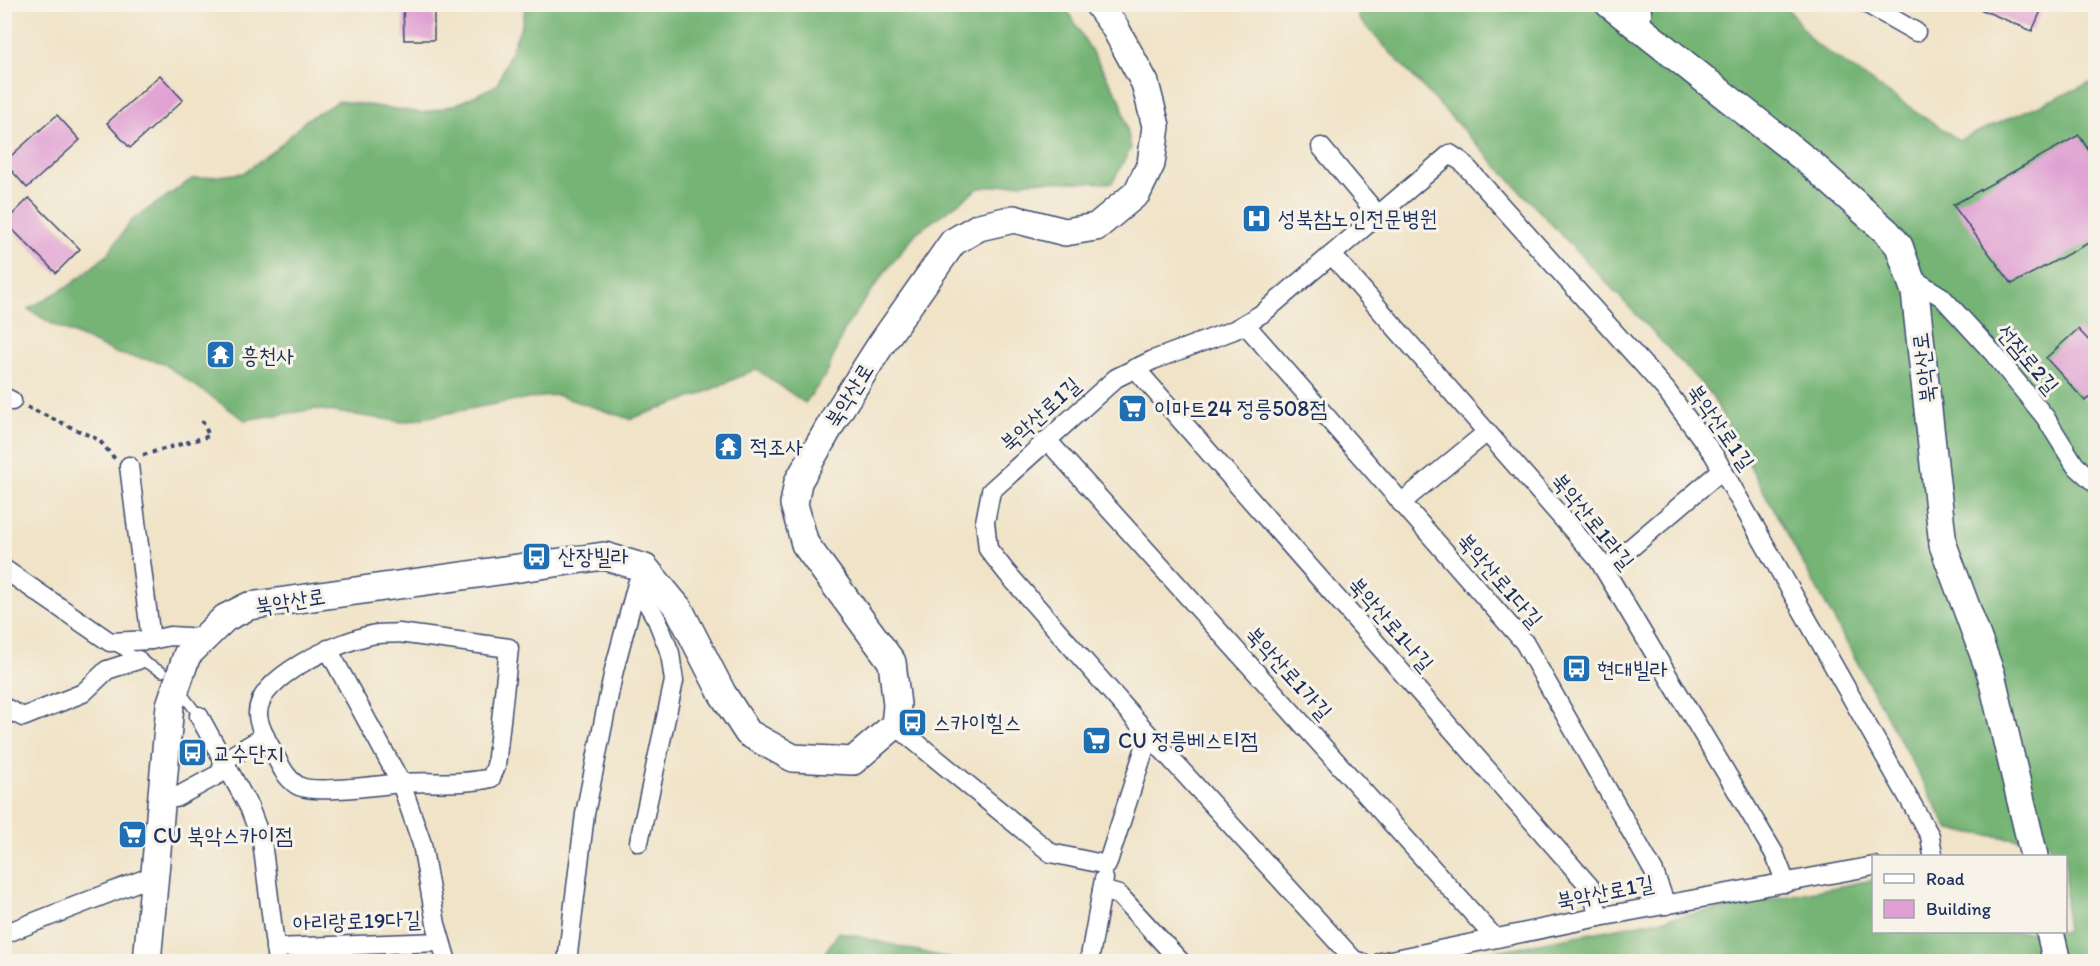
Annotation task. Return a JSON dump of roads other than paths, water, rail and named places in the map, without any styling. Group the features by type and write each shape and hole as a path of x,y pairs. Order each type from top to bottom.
{"street":[{"name":"북악산로","path":"895,725 897,705 892,662 805,544 794,504 798,482 838,412 880,346 953,242 980,227 1014,219 1065,232 1096,227 1137,193 1151,164 1156,126 1145,83 1114,26 1098,4"},
{"name":"북악산로","path":"1609,4 1640,17 1810,163 1887,232 1899,246 1916,304 1943,545 1991,674 2034,855"},
{"path":"1867,4 1916,32"},
{"path":"1321,147 1378,215"},
{"name":"북악산로1길","path":"1361,962 1354,960 1149,735 1007,573 988,549 984,522 991,491 1116,378 1153,360 1234,330 1263,313 1450,154 1462,162 1666,390 1723,469 1930,836 1936,855"},
{"name":"북악산로1라길","path":"1332,255 1598,559 1774,853 1786,883"},
{"name":"선잠로2길","path":"1910,278 1942,297 1994,354 2045,417 2075,465 2096,484"},
{"name":"북악산로1다길","path":"1245,324 1524,642 1654,872 1666,905"},
{"name":"북악산로1나길","path":"1136,368 1591,888 1599,916"},
{"path":"1401,503 1487,432"},
{"name":"북악산로1가길","path":"1047,441 1495,938"},
{"path":"129,461 151,640"},
{"path":"1605,570 1723,469"},
{"name":"북악산로","path":"147,962 170,705 187,655 225,618 249,606 604,556 640,580"},
{"path":"4,569 110,642 151,640 170,636 204,638"},
{"path":"640,580 679,609 722,693 748,733 794,758 853,761 895,725 1052,853 1107,865"},
{"path":"567,962 585,813 614,670 640,580"},
{"path":"639,842 674,681 670,653 657,620 646,601 640,580"},
{"path":"399,633 509,648 496,766 491,778 473,782 401,783 327,789 298,787 287,776 265,736 257,714 264,692 303,661 328,649 373,634 399,633"},
{"name":"아리랑로19다길","path":"328,649 401,783 422,844 436,924 447,962"},
{"path":"4,707 23,717 83,693 107,670 138,660"},
{"path":"199,716 249,807 262,841 276,955"},
{"path":"1089,962 1107,865 1149,735"},
{"path":"162,798 175,798 221,773 223,761 265,736"},
{"name":"북악산로1길","path":"1381,962 1599,916 1872,866"},
{"path":"4,933 155,875"},
{"path":"1102,890 1119,895 1181,962"},
{"path":"2050,933 2057,962"},
{"name":"아리랑로19다길","path":"276,955 441,942"}],"lane":[{"path":"110,642 162,672"},
{"path":"184,696 199,716"}],"place":[{"name":"성북참노인전문병원","path":"1257,218"},
{"name":"흥천사","path":"220,355"},
{"name":"이마트24 정릉508점","path":"1133,408"},
{"name":"적조사","path":"729,446"},
{"name":"산장빌라","path":"537,556"},
{"name":"현대빌라","path":"1576,669"},
{"name":"스카이힐스","path":"912,722"},
{"name":"CU 정릉베스티점","path":"1097,740"},
{"name":"교수단지","path":"192,753"},
{"name":"CU 북악스카이점","path":"132,835"}]}
